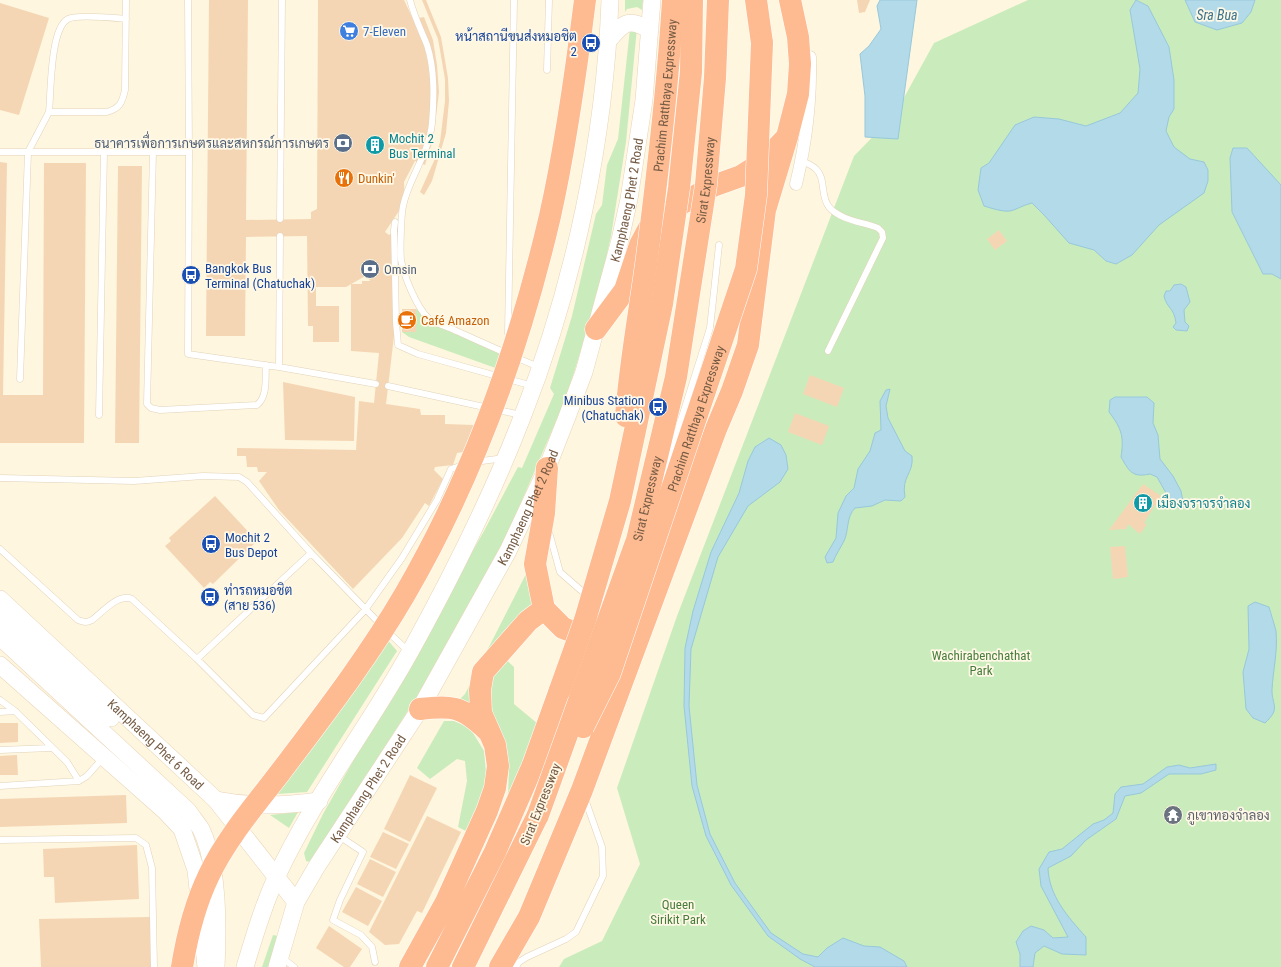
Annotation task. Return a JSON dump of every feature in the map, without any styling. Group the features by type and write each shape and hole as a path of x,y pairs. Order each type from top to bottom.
{"highway":[{"path":"182,967 188,933 209,874 232,836 363,660 404,596 443,526 476,452 516,342 550,214 566,128 585,0"},
{"name":"Prachim Ratthaya Expressway","path":"620,501 634,340 647,258 664,118 673,0"},
{"name":"Sirat Expressway","path":"437,967 495,852 533,764 585,620 620,501 662,304 679,188 691,72 692,0"},
{"name":"Sirat Expressway","path":"463,967 538,816 637,540 676,377 706,185 715,78 718,0"},
{"name":"Prachim Ratthaya Expressway","path":"538,816 610,673 746,269 756,195 758,151 762,43 756,0"},
{"path":"507,965 529,917 582,790 633,649 641,613 732,391 748,345 765,210 798,94 800,64 798,36 790,0"},
{"path":"596,329 625,290 640,245 649,228 674,208 713,186 741,176 763,162 787,137"},
{"path":"547,468 544,513 535,564 544,610 563,628 615,648 633,649"},
{"path":"410,967 446,902 487,811 495,788 498,766 495,745 481,713 480,690 483,672 528,621 544,610"},
{"path":"420,709 444,706 462,710 473,716 489,732"}],"main road":[{"path":"245,967 257,926 276,878 318,801 410,653 471,533 506,458 534,387 558,312 573,255 590,172 601,106 608,41 610,0"},
{"name":"Kamphaeng Phet 2 Road","path":"278,962 296,902 337,835 420,709 508,551 547,468 584,372 620,240 630,191 644,100 652,0"},
{"path":"608,41 621,25 628,22 640,24 650,30"},
{"name":"Kamphaeng Phet 6 Road","path":"0,599 216,800 296,902"},
{"path":"0,618 131,736 159,756 181,767"},
{"name":"Kamphaeng Phet 6 Road","path":"0,637 188,811 200,829 209,854 218,912 216,967"},
{"path":"0,665 165,811 182,829 196,870 206,967"},
{"path":"216,800 245,805 268,806 318,801"}],"street":[{"path":"796,184 802,160 811,82 810,57 801,0"}],"lane":[{"path":"49,112 107,112 116,110 121,105 125,90 126,0"},
{"path":"188,0 188,354 279,367 376,384"},
{"path":"280,219 282,0"},
{"path":"410,0 414,15 427,46 432,70 432,125 426,151 410,184 403,207 401,260 418,303 429,318 508,355 540,367"},
{"path":"508,355 511,256 510,185 514,0"},
{"path":"547,70 549,0"},
{"path":"20,379 28,152 49,112 56,40 60,26 68,18 86,17 126,19"},
{"path":"0,152 189,152"},
{"path":"99,415 104,152"},
{"path":"152,152 147,404 150,408 160,410 257,405 262,401 264,393 266,365"},
{"path":"802,160 816,169 822,180 825,200 829,207 840,215 878,228 882,232 883,238 828,350"},
{"path":"395,222 396,315 398,345 418,354 534,387"},
{"path":"279,367 280,236"},
{"path":"660,485 710,328 719,245"},
{"path":"388,386 523,416"},
{"path":"0,549 78,620 87,623 120,598 128,597 132,599 197,659 253,715 264,718 365,610 402,558 437,500 451,469 470,463 506,458"},
{"path":"0,478 134,481 203,476 239,477 247,482 365,610 410,653"},
{"path":"618,602 652,507"},
{"path":"544,513 560,572 584,593 618,602 641,613"},
{"path":"197,659 311,553"},
{"path":"0,700 15,711 51,748 67,762 79,781"},
{"path":"0,712 15,711"},
{"path":"0,750 51,748"},
{"path":"0,786 79,781 87,776 104,757"},
{"path":"507,965 566,940 576,932 603,876 602,847 582,790"},
{"path":"337,835 363,852 340,900 333,920 361,935 372,947 375,962"},
{"path":"0,840 136,838 141,840 149,851 152,868 154,967"},
{"path":"278,962 294,967"}],"green space":[{"path":"625,0 643,0 642,10 637,7 627,9 625,12"},
{"name":"Wachirabenchathat Park","path":"1028,0 1281,0 1281,967 559,967 564,959 602,941 640,864 617,788 677,616 854,156 895,114 934,43"},
{"path":"637,28 626,142 611,236 598,296 566,398 505,540 416,698 316,855 311,862 306,861 304,853 323,814 484,531 518,467 522,468 554,394 550,388 572,316 596,214 602,205 607,165 618,139 630,29"},
{"path":"416,309 429,318 508,355 501,370 409,337 402,332 416,332"},
{"path":"526,574 535,606 504,637 476,709 459,700 465,694"},
{"path":"386,638 397,651 307,792 277,794"},
{"path":"503,657 514,667 514,704 538,724 508,799 509,765 492,719 489,680"},
{"path":"444,721 454,721 470,728 484,751 487,782 468,832 458,827 467,781 465,761 457,759 430,779 417,768"},
{"path":"298,812 289,828 270,815"},
{"path":"273,935 278,936 269,967 262,967"}],"water":[{"path":"880,0 917,0 898,139 865,137 865,96 860,54 869,46 881,29 877,6"},
{"path":"1136,0 1148,6 1169,47 1174,80 1174,109 1169,117 1166,131 1174,147 1190,159 1204,162 1208,170 1208,181 1204,193 1159,225 1132,255 1116,264 1106,261 1094,250 1069,243 1032,203 1010,211 997,210 984,206 978,190 981,168 989,163 1015,125 1034,117 1059,119 1086,126 1120,113 1138,93 1140,69 1130,10"},
{"name":"Sra Bua","path":"1185,0 1255,0 1251,12 1242,23 1217,30 1195,22"},
{"path":"1233,148 1247,148 1281,185 1281,279 1272,274 1263,274 1232,212 1230,158"},
{"path":"1181,284 1186,287 1190,302 1184,310 1185,322 1189,326 1187,331 1176,330 1173,327 1176,323 1175,318 1164,296 1166,291 1170,291 1174,285"},
{"path":"890,389 886,406 888,418 905,451 912,456 911,467 905,484 905,497 901,501 885,500 872,506 855,508 850,516 844,541 833,562 827,563 825,557 836,538 838,513 846,496 854,488 858,469 870,451 875,433 881,430 880,401 886,390"},
{"path":"1115,397 1147,397 1154,403 1153,423 1158,435 1160,459 1173,476 1181,491 1184,507 1179,509 1170,500 1157,477 1150,474 1135,474 1126,466 1121,457 1121,433 1117,423 1109,412 1110,400"},
{"path":"769,438 781,445 786,455 788,469 780,482 748,506 718,557 691,649 689,706 697,785 710,834 735,883 771,933 803,954 818,957 827,948 843,938 864,946 880,947 904,961 907,967 815,967 800,959 768,936 731,885 706,836 692,786 684,706 685,648 693,611 711,552 739,493 748,461 755,447"},
{"path":"1255,602 1269,607 1276,631 1276,653 1272,690 1274,710 1273,714 1265,723 1253,718 1246,709 1243,672 1249,649 1248,606"},
{"path":"1216,764 1216,770 1201,774 1169,774 1141,793 1125,796 1116,819 1086,840 1071,856 1048,868 1049,878 1056,897 1066,914 1086,937 1086,955 1062,954 1044,946 1035,953 1033,967 1020,967 1020,954 1016,942 1023,931 1031,926 1044,930 1053,938 1068,937 1041,886 1039,869 1049,852 1062,849 1093,824 1104,820 1113,813 1115,794 1121,787 1143,784 1167,767 1179,765 1190,768"}],"building":[{"path":"209,0 248,0 246,220 311,219 311,212 317,209 318,0 404,0 413,19 424,17 433,40 439,92 433,140 425,165 415,161 404,182 405,202 385,232 389,235 393,232 394,336 386,404 420,409 421,415 445,415 445,424 474,425 463,452 457,453 453,465 435,467 434,470 443,479 429,506 425,503 402,538 353,589 279,510 259,481 267,472 258,472 257,467 247,467 246,456 237,456 237,448 356,450 359,401 374,403 379,353 351,351 351,284 346,287 316,287 316,306 339,306 339,342 313,342 313,326 308,326 307,236 246,237 245,336 206,336","holes":["367,275 370,281 362,281 362,284 351,284"]},
{"path":"422,0 426,0 441,37 448,78 449,101 446,133 432,181 424,195 420,192 434,161 440,142 445,101 445,79 438,39"},
{"path":"857,0 870,0 865,12 859,13"},
{"path":"0,3 49,18 19,115 0,110"},
{"path":"0,162 7,163 3,395 43,395 44,163 86,163 84,443 0,443"},
{"path":"118,166 142,166 139,443 115,443"},
{"path":"999,230 1007,241 995,250 987,239"},
{"path":"402,309 416,309 416,332 402,332"},
{"path":"810,375 844,388 837,407 803,394"},
{"path":"283,382 355,397 354,441 285,440"},
{"path":"795,413 829,426 822,445 788,432"},
{"name":"เมืองจราจรจำลอง","path":"1143,484 1161,496 1144,523 1147,524 1140,534 1128,524 1126,529 1109,530"},
{"name":"Mochit 2 Bus Depot","path":"215,496 257,541 213,584 210,582 204,588 165,546 171,541 169,538"},
{"path":"1125,546 1128,577 1113,579 1110,547"},
{"path":"0,723 18,723 18,742 0,743"},
{"path":"17,755 18,775 0,775 0,756"},
{"path":"410,775 437,788 410,842 384,829"},
{"path":"126,795 127,823 0,827 0,799"},
{"name":"ภูเขาทองจำลอง","path":"1171,810 1175,810 1177,811 1177,819 1171,820 1168,817 1168,813"},
{"path":"427,816 461,832 422,913 417,911 399,944 385,945 369,932"},
{"path":"383,832 409,844 396,869 370,857"},
{"path":"137,845 139,899 55,903 54,877 44,877 43,849"},
{"path":"370,859 396,872 383,897 357,884"},
{"path":"356,887 382,901 368,926 342,912"},
{"path":"150,917 151,967 41,967 39,919"},
{"path":"329,926 362,949 350,967 344,967 316,948"}],"place":[{"name":"7-Eleven","path":"349,31"},
{"name":"หน้าสถานีขนส่งหมอชิต 2","path":"591,43"},
{"name":"ธนาคารเพื่อการเกษตรและสหกรณ์การเกษตร","path":"343,143"},
{"name":"Mochit 2 Bus Terminal","path":"375,145"},
{"name":"Dunkin'","path":"344,178"},
{"name":"Omsin","path":"370,269"},
{"name":"Bangkok Bus Terminal (Chatuchak)","path":"191,275"},
{"name":"Café Amazon","path":"407,320"},
{"name":"Minibus Station (Chatuchak)","path":"658,407"},
{"name":"เมืองจราจรจำลอง","path":"1143,503"},
{"name":"Mochit 2 Bus Depot","path":"211,544"},
{"name":"ท่ารถหมอชิต (สาย 536)","path":"210,597"},
{"name":"ภูเขาทองจำลอง","path":"1173,815"}],"park label":[{"name":"Queen Sirikit Park","path":"678,912"}]}
